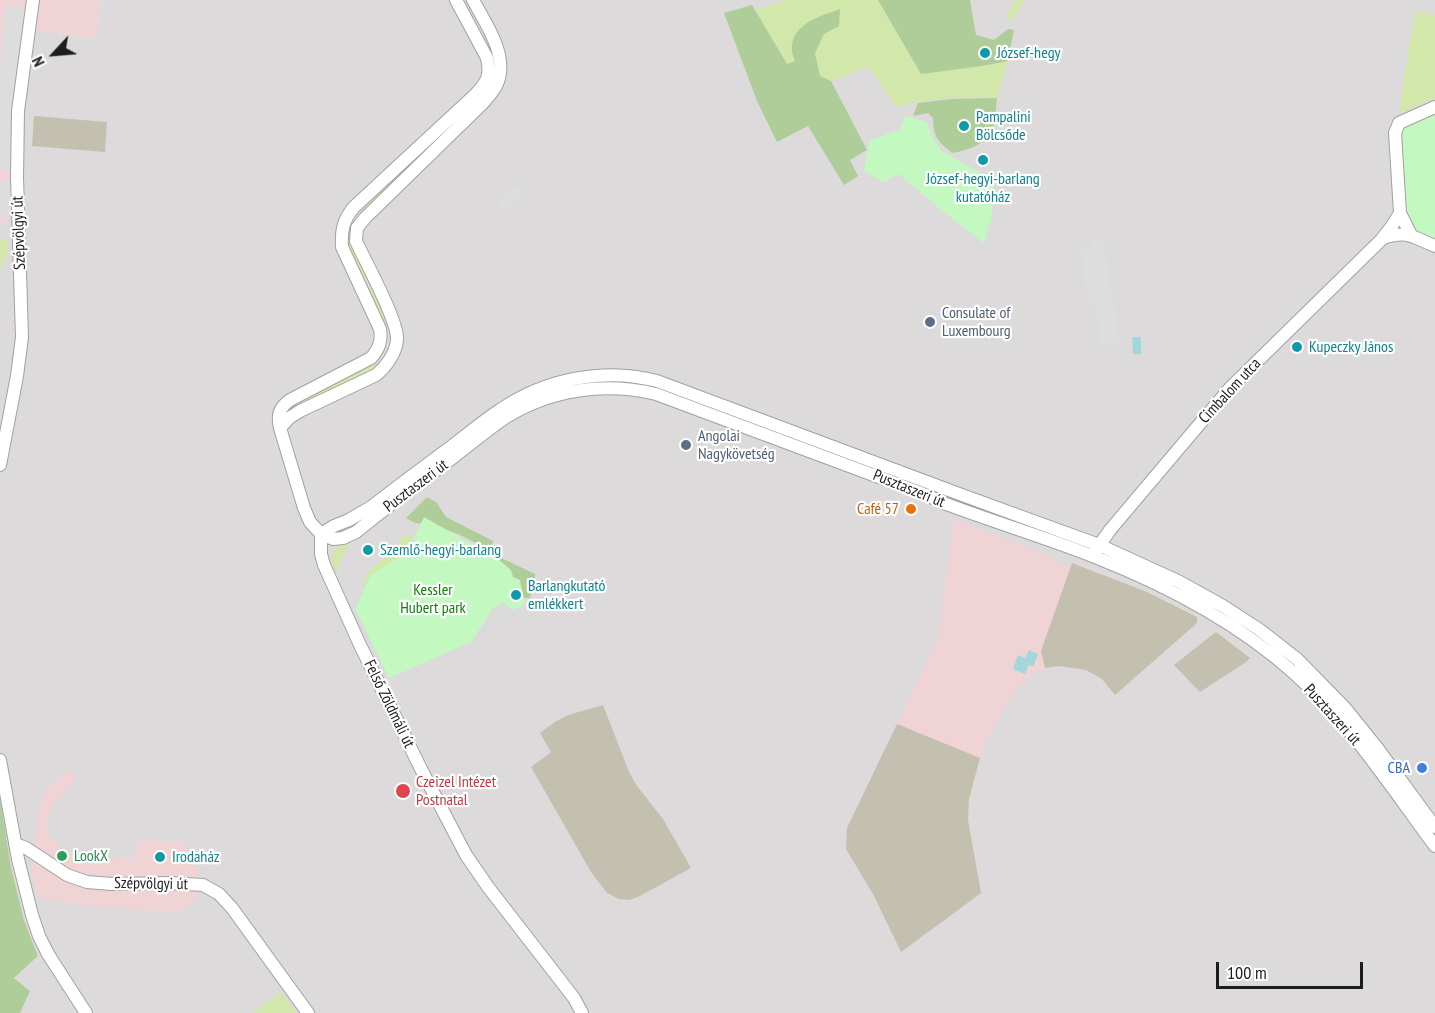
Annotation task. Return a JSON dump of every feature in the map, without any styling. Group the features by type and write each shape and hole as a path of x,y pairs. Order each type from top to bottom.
{"street":[{"name":"Szépvölgyi út","path":"0,465 22,337 17,177 18,111 33,0"},
{"path":"279,428 289,418 376,375 394,351 397,340 394,323 357,241 357,228 483,103 496,84 499,76 456,0"},
{"path":"321,534 310,522 303,508 279,428 279,410 290,400 365,362 380,345 380,329 342,248 343,222 354,207 484,85 499,57 494,41 473,0"},
{"path":"1435,107 1399,123 1395,133 1400,213 1411,235 1435,246"},
{"name":"Cimbalom utca","path":"1093,556 1110,530 1230,388 1382,239 1400,213"},
{"path":"343,222 357,228"},
{"path":"1382,239 1397,234 1411,235"},
{"path":"380,345 394,351"},
{"name":"Pusztaszeri út","path":"321,534 333,539 344,538 356,532 506,418 534,403 558,394 611,387 656,394 883,472 953,492 1099,545 1180,582 1223,606 1260,630 1297,659 1346,708 1435,846"},
{"path":"290,400 297,414"},
{"name":"Pusztaszeri út","path":"883,472 948,505 1093,556 1172,591 1216,615 1293,673 1374,753 1435,827"},
{"path":"948,505 953,492"},
{"name":"Felső Zöldmáli út","path":"321,534 321,554 324,565 360,645 466,855 574,998 582,1013"},
{"path":"0,760 15,844 39,936 86,1013"},
{"name":"Szépvölgyi út","path":"15,844 26,848 67,875 87,882 203,885 219,894 308,1013"}],"shaded area":[{"path":"0,0 100,0 97,39 24,28 10,215 0,223"},
{"path":"100,0 1435,0 1435,1013 20,1013 30,991 14,978 38,956 24,920 11,867 0,798 0,223 10,215 23,28 97,39"},
{"path":"6,5 24,8 12,110 11,170 0,170 0,63"},
{"path":"34,116 107,122 105,152 32,146"},
{"path":"0,181 11,181 9,212 0,218"},
{"path":"518,186 523,191 504,210 498,204"},
{"path":"1093,237 1104,243 1120,344 1101,345 1097,306 1090,306 1079,246 1089,247"},
{"path":"953,519 1047,555 1059,563 1083,566 1147,592 1197,617 1115,695 1102,679 1086,670 1059,666 1045,668 1032,674 1016,689 987,739 969,799 968,820 981,893 901,952 873,894 846,849 847,828 938,638"},
{"path":"1072,563 1147,592 1197,617 1197,623 1115,695 1102,679 1086,670 1059,666 1045,668 1041,651"},
{"path":"1216,632 1250,658 1200,692 1174,665"},
{"path":"603,705 629,772 663,819 691,868 629,900 619,899 607,893 591,872 531,767 551,752 540,733 568,715"},
{"path":"897,724 980,758 969,799 968,820 981,893 901,952 873,894 846,849 847,828"},
{"path":"70,770 76,780 54,803 47,819 48,833 62,849 80,860 135,857 137,840 183,841 199,874 196,901 178,912 79,906 38,897 31,870 38,808 48,786"}],"green space":[{"path":"788,0 878,0 921,74 1008,61 997,98 947,98 897,107 868,66 831,81 820,76 815,53 840,10 795,61 787,64 755,10"},
{"path":"878,0 970,0 976,35 994,40 1008,29 1014,30 1008,61 921,74"},
{"path":"1015,0 1024,0 1011,23 1006,16"},
{"path":"752,5 787,64 795,61 792,54 794,38 803,26 840,9 839,26 824,34 815,53 820,76 831,81 867,150 850,160 858,176 844,185 808,126 777,142 757,101 724,13"},
{"path":"1416,11 1435,15 1435,98 1399,114 1408,53"},
{"path":"475,96 481,101 364,212 359,206"},
{"path":"997,98 991,133 979,144 957,152 952,153 940,142 935,134 933,118 928,113 913,116 918,103 952,99"},
{"path":"1435,107 1435,246 1418,240 1400,213 1399,123"},
{"path":"905,116 927,123 934,140 942,151 995,181 991,220 984,243 899,174 883,182 864,171 870,140 900,130"},
{"path":"0,240 8,240 8,248 0,271"},
{"path":"355,241 370,278 363,282 347,244"},
{"path":"373,285 390,321 383,324 366,289"},
{"path":"375,362 379,367 300,406 297,400"},
{"path":"427,497 436,502 446,517 493,541 492,549 488,551 454,533 406,518"},
{"name":"Kessler Hubert park","path":"424,517 498,559 511,570 513,577 520,580 525,601 522,606 513,610 503,603 494,607 471,642 389,678 355,609 371,575 408,551"},
{"path":"411,536 417,546 364,597 365,582 369,572 392,553 401,537"},
{"path":"352,541 343,554 336,573 332,561 333,552 339,546"},
{"path":"493,554 535,574 530,598 522,598 491,565"},
{"path":"0,798 11,867 24,920 38,956 14,978 30,991 20,1013 0,1013"},
{"path":"281,992 296,1013 253,1013"}],"water":[{"path":"1132,337 1141,337 1141,354 1133,354"},
{"path":"1029,650 1038,654 1033,667 1029,665 1025,674 1013,669 1018,655 1025,658"}],"place":[{"name":"József-hegy","path":"985,53"},
{"name":"Pampalini Bölcsőde","path":"964,126"},
{"name":"József-hegyi-barlang kutatóház","path":"983,160"},
{"name":"Consulate of Luxembourg","path":"930,322"},
{"name":"Kupeczky János","path":"1297,347"},
{"name":"Angolai Nagykövetség","path":"686,445"},
{"name":"Café 57","path":"911,509"},
{"name":"Szemlő-hegyi-barlang","path":"368,550"},
{"name":"Barlangkutató emlékkert","path":"516,595"},
{"name":"CBA","path":"1422,768"},
{"name":"Czeizel Intézet Postnatal","path":"403,791"},
{"name":"LookX","path":"62,856"},
{"name":"Irodaház","path":"160,857"}]}
